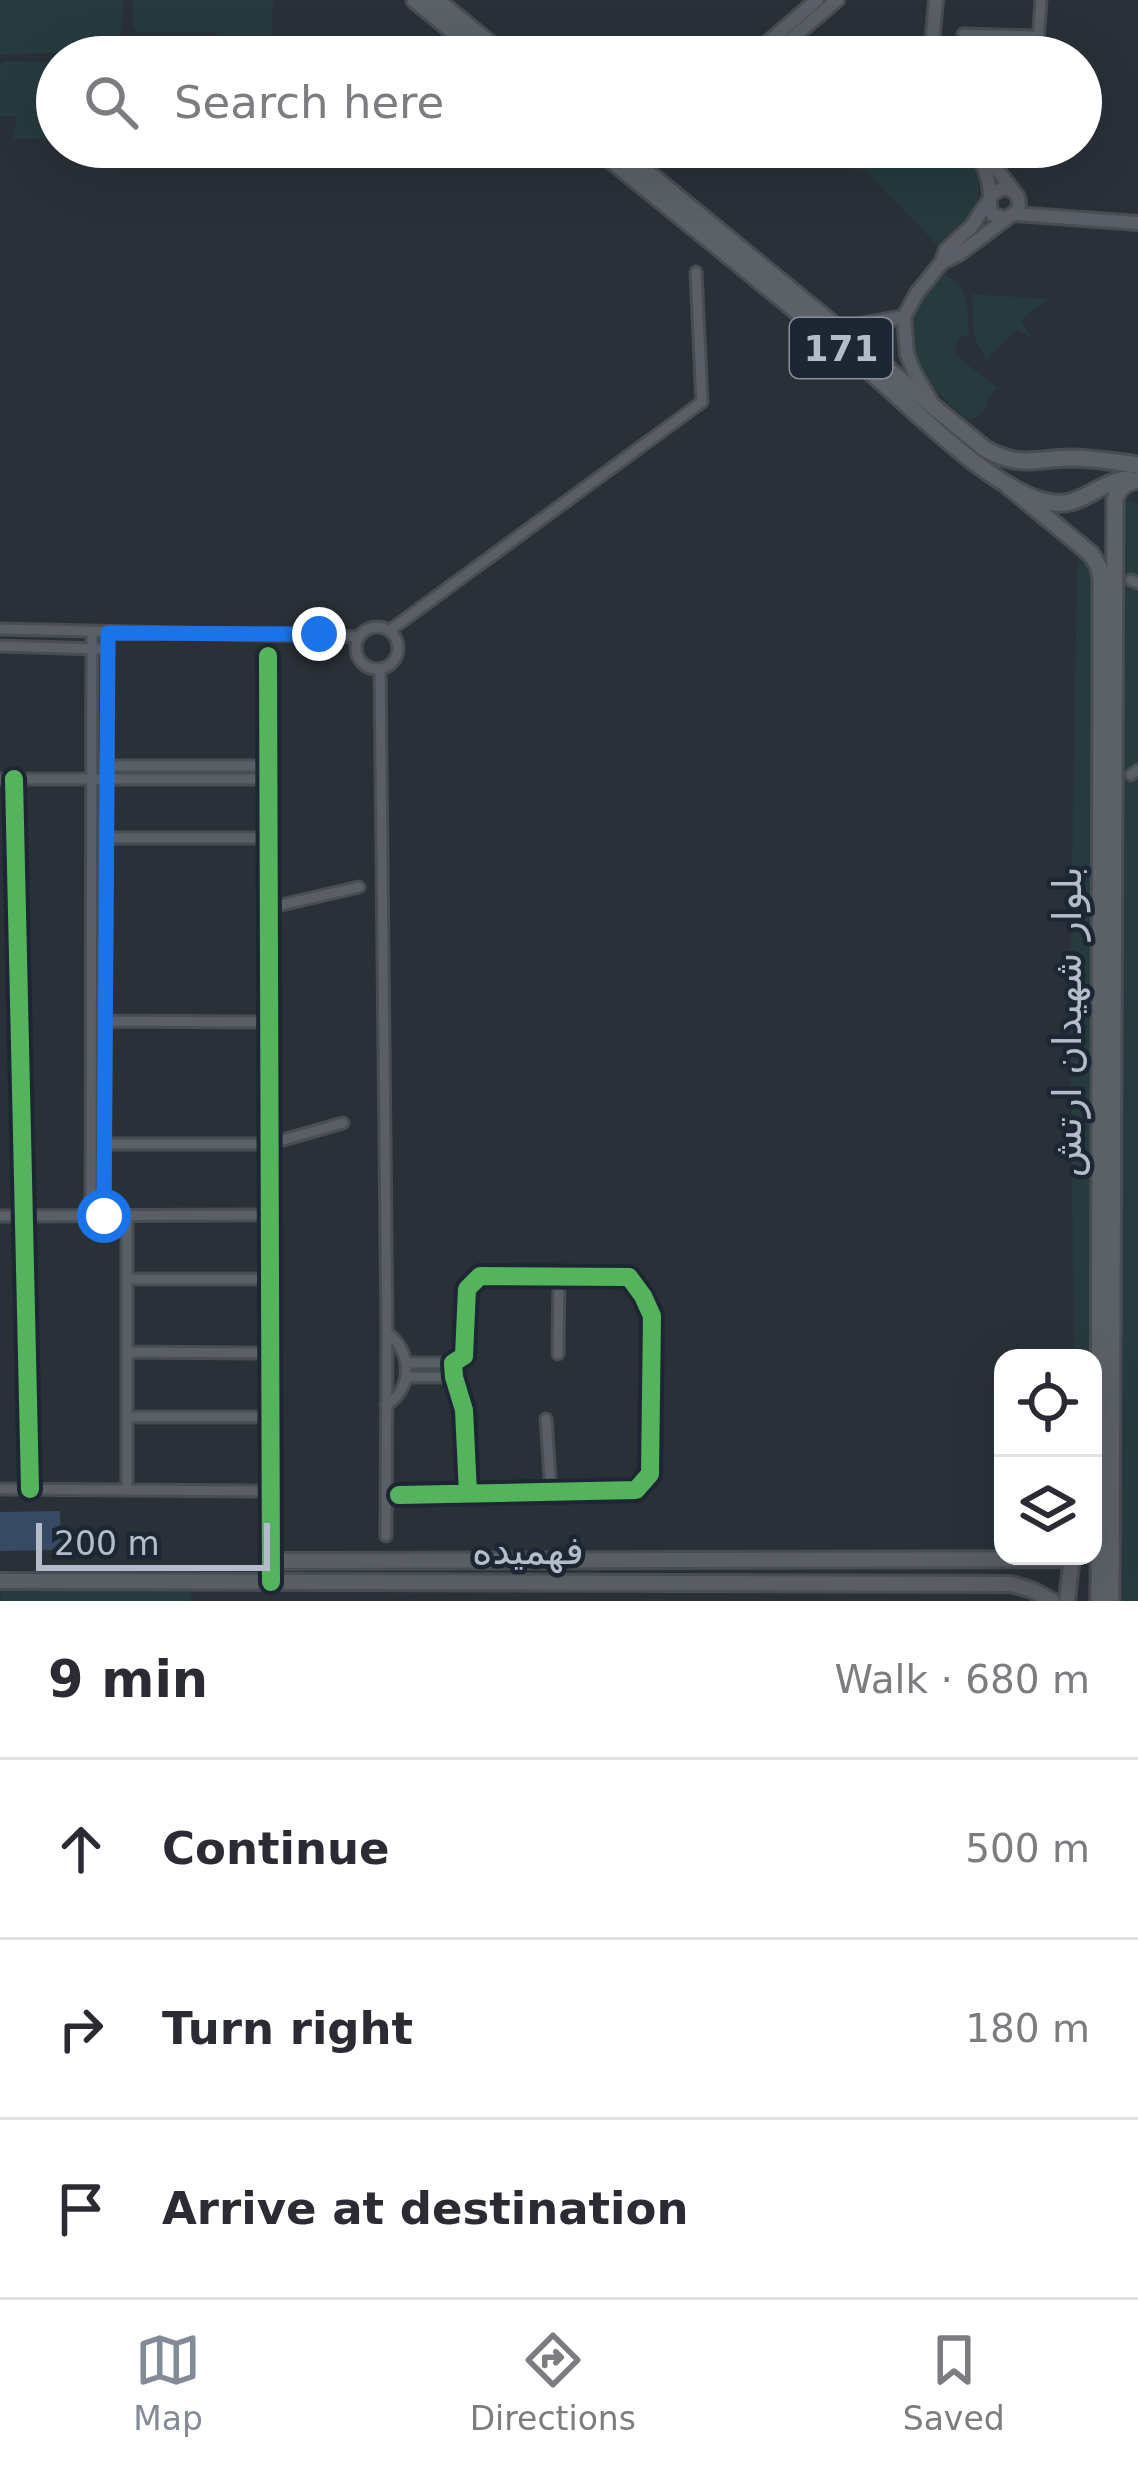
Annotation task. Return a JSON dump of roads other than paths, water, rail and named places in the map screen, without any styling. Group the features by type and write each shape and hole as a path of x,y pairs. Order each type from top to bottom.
{"main road":[{"path":"415,0 459,36"},
{"path":"436,0 480,36"},
{"name":"171","path":"621,168 1006,485 1040,501 1060,504 1076,502 1112,482 1138,480"},
{"name":"171","path":"641,168 985,449 1003,459 1028,463 1070,458 1138,464"},
{"name":"بلوار شهیدان ارتش","path":"1111,1601 1115,499 1125,483 1138,480"},
{"name":"بلوار شهیدان ارتش","path":"1006,485 1091,554 1101,581 1096,1457"},
{"name":"فهمیده","path":"271,1577 277,1561 994,1557"},
{"path":"1066,1601 1071,1565"},
{"name":"بلوار شهیدان ارتش","path":"1098,1565 1099,1601"},
{"name":"فهمیده","path":"0,1581 271,1577 1011,1584 1052,1601"}],"street":[{"path":"776,36 818,0"},
{"path":"794,36 836,0"},
{"path":"933,36 936,0"},
{"path":"963,34 1038,36 1041,0"},
{"path":"984,168 992,214 1138,223"},
{"path":"995,168 1015,193 1048,217"},
{"path":"939,411 907,354 904,317 946,250 972,226 989,197 998,189 1015,193"},
{"path":"942,262 1011,217 1019,205 1015,193"},
{"path":"389,631 702,401 696,272"},
{"path":"838,328 904,317"},
{"path":"0,628 358,637 376,627 389,631 398,643 397,657 387,667 366,667 355,650 358,637"},
{"path":"91,1216 92,632"},
{"path":"104,1216 108,633"},
{"path":"0,646 107,649"},
{"path":"268,656 271,1577"},
{"path":"380,669 386,1536"},
{"path":"92,778 107,764 267,766"},
{"path":"0,778 267,779"},
{"path":"14,778 30,1489"},
{"path":"106,838 268,838"},
{"path":"268,908 359,887"},
{"path":"106,1021 268,1022"},
{"path":"105,1144 269,1144 343,1123"},
{"path":"127,1215 128,1490"},
{"path":"0,1216 269,1215"},
{"path":"399,1495 635,1490 650,1474 652,1316 644,1296 628,1277 480,1276 467,1289 464,1356 453,1363 406,1363"},
{"path":"558,1354 559,1277"},
{"path":"127,1279 269,1280"},
{"path":"386,1405 398,1398 406,1377 406,1363 395,1338 387,1333"},
{"path":"127,1352 270,1353"},
{"path":"453,1363 464,1409 468,1493"},
{"path":"406,1377 454,1377"},
{"path":"127,1417 270,1417"},
{"path":"546,1419 550,1492"},
{"path":"0,1489 270,1491"}],"water":[{"path":"60,1511 61,1550 0,1551 0,1512"}]}
